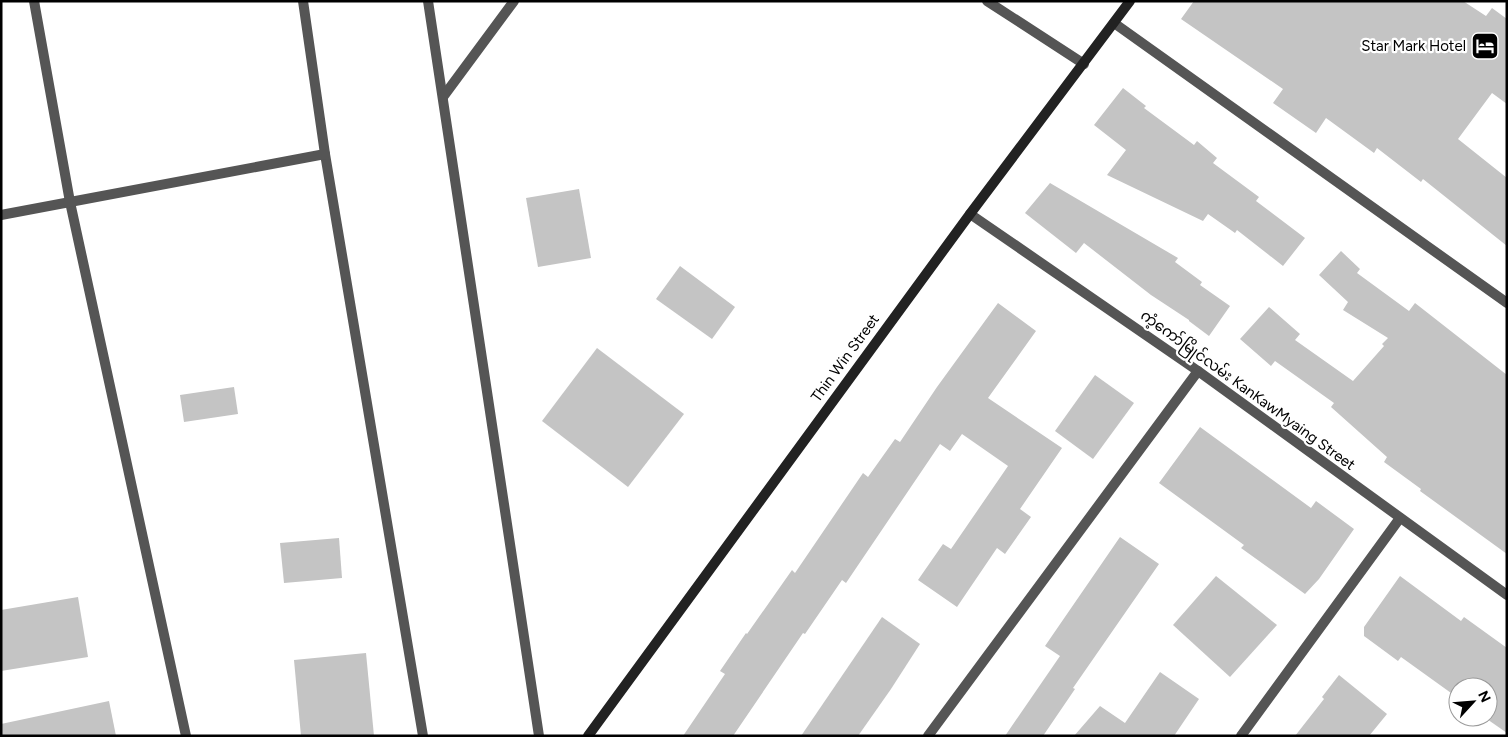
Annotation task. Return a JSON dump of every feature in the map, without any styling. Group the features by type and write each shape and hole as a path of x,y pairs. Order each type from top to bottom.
{"main road":[{"name":"Thin Win Street","path":"588,736 970,214 1130,1"}],"street":[{"path":"34,1 70,202 186,736"},
{"path":"303,1 325,154 423,736"},
{"path":"428,1 539,736"},
{"path":"443,97 514,1"},
{"path":"987,1 1084,64"},
{"path":"1114,23 1507,303"},
{"path":"1,216 325,154"},
{"name":"ကံ့ကော်မြိုင်လမ်း KanKawMyaing Street","path":"970,214 1198,371 1507,595"},
{"path":"928,736 1198,371"},
{"path":"1241,736 1400,518"}],"building":[{"path":"1194,1 1463,1 1486,16 1492,8 1507,19 1507,104 1492,93 1458,139 1507,178 1507,246 1423,179 1421,182 1377,148 1374,153 1326,118 1316,133 1273,103 1283,89 1181,19"},
{"path":"1123,88 1146,106 1144,108 1194,145 1197,141 1217,158 1213,163 1259,197 1256,201 1305,238 1283,266 1237,230 1235,233 1208,214 1203,221 1107,175 1126,150 1094,125"},
{"path":"1050,183 1178,258 1175,262 1202,282 1200,285 1230,306 1209,336 1189,320 1151,295 1084,243 1076,253 1025,213"},
{"path":"579,189 591,258 538,267 526,198"},
{"path":"1341,251 1360,269 1357,273 1409,311 1415,303 1507,375 1507,554 1420,491 1421,489 1384,462 1387,457 1331,407 1334,403 1275,361 1271,366 1240,339 1269,307 1300,334 1295,340 1353,381 1384,346 1382,344 1388,338 1343,310 1348,302 1319,275"},
{"path":"680,266 735,307 712,339 656,299"},
{"path":"998,303 1036,331 988,398 1062,448 1020,509 1031,517 1005,554 997,548 957,607 918,580 943,544 951,549 1008,466 962,434 950,451 940,444 846,583 842,580 805,634 803,633 733,736 683,736 725,674 720,671 746,633 792,570 795,573 863,473 868,477 895,439 900,442"},
{"path":"597,348 684,414 628,487 542,421"},
{"path":"1095,375 1134,403 1093,459 1055,431"},
{"path":"234,387 238,414 184,422 180,395"},
{"path":"1200,427 1311,508 1316,501 1354,529 1319,579 1305,594 1241,548 1244,545 1159,483"},
{"path":"1120,537 1159,564 1073,688 1075,689 1043,736 1005,736 1060,656 1045,646"},
{"path":"339,538 342,578 284,583 280,543"},
{"path":"1216,576 1277,625 1230,677 1173,625"},
{"path":"1400,576 1461,621 1464,617 1507,648 1507,733 1498,727 1498,677 1448,677 1448,691 1401,657 1398,661 1364,636 1364,627"},
{"path":"78,597 88,657 1,671 1,610"},
{"path":"882,617 920,644 891,689 858,736 801,736"},
{"path":"366,653 374,736 301,736 294,660"},
{"path":"1160,672 1199,699 1174,736 1074,736 1100,706 1125,723"},
{"path":"1339,675 1387,714 1369,736 1295,736 1324,699 1322,697"},
{"path":"109,701 116,736 1,736 1,724"}],"place":[{"name":"Star Mark Hotel","path":"1485,46"}]}
